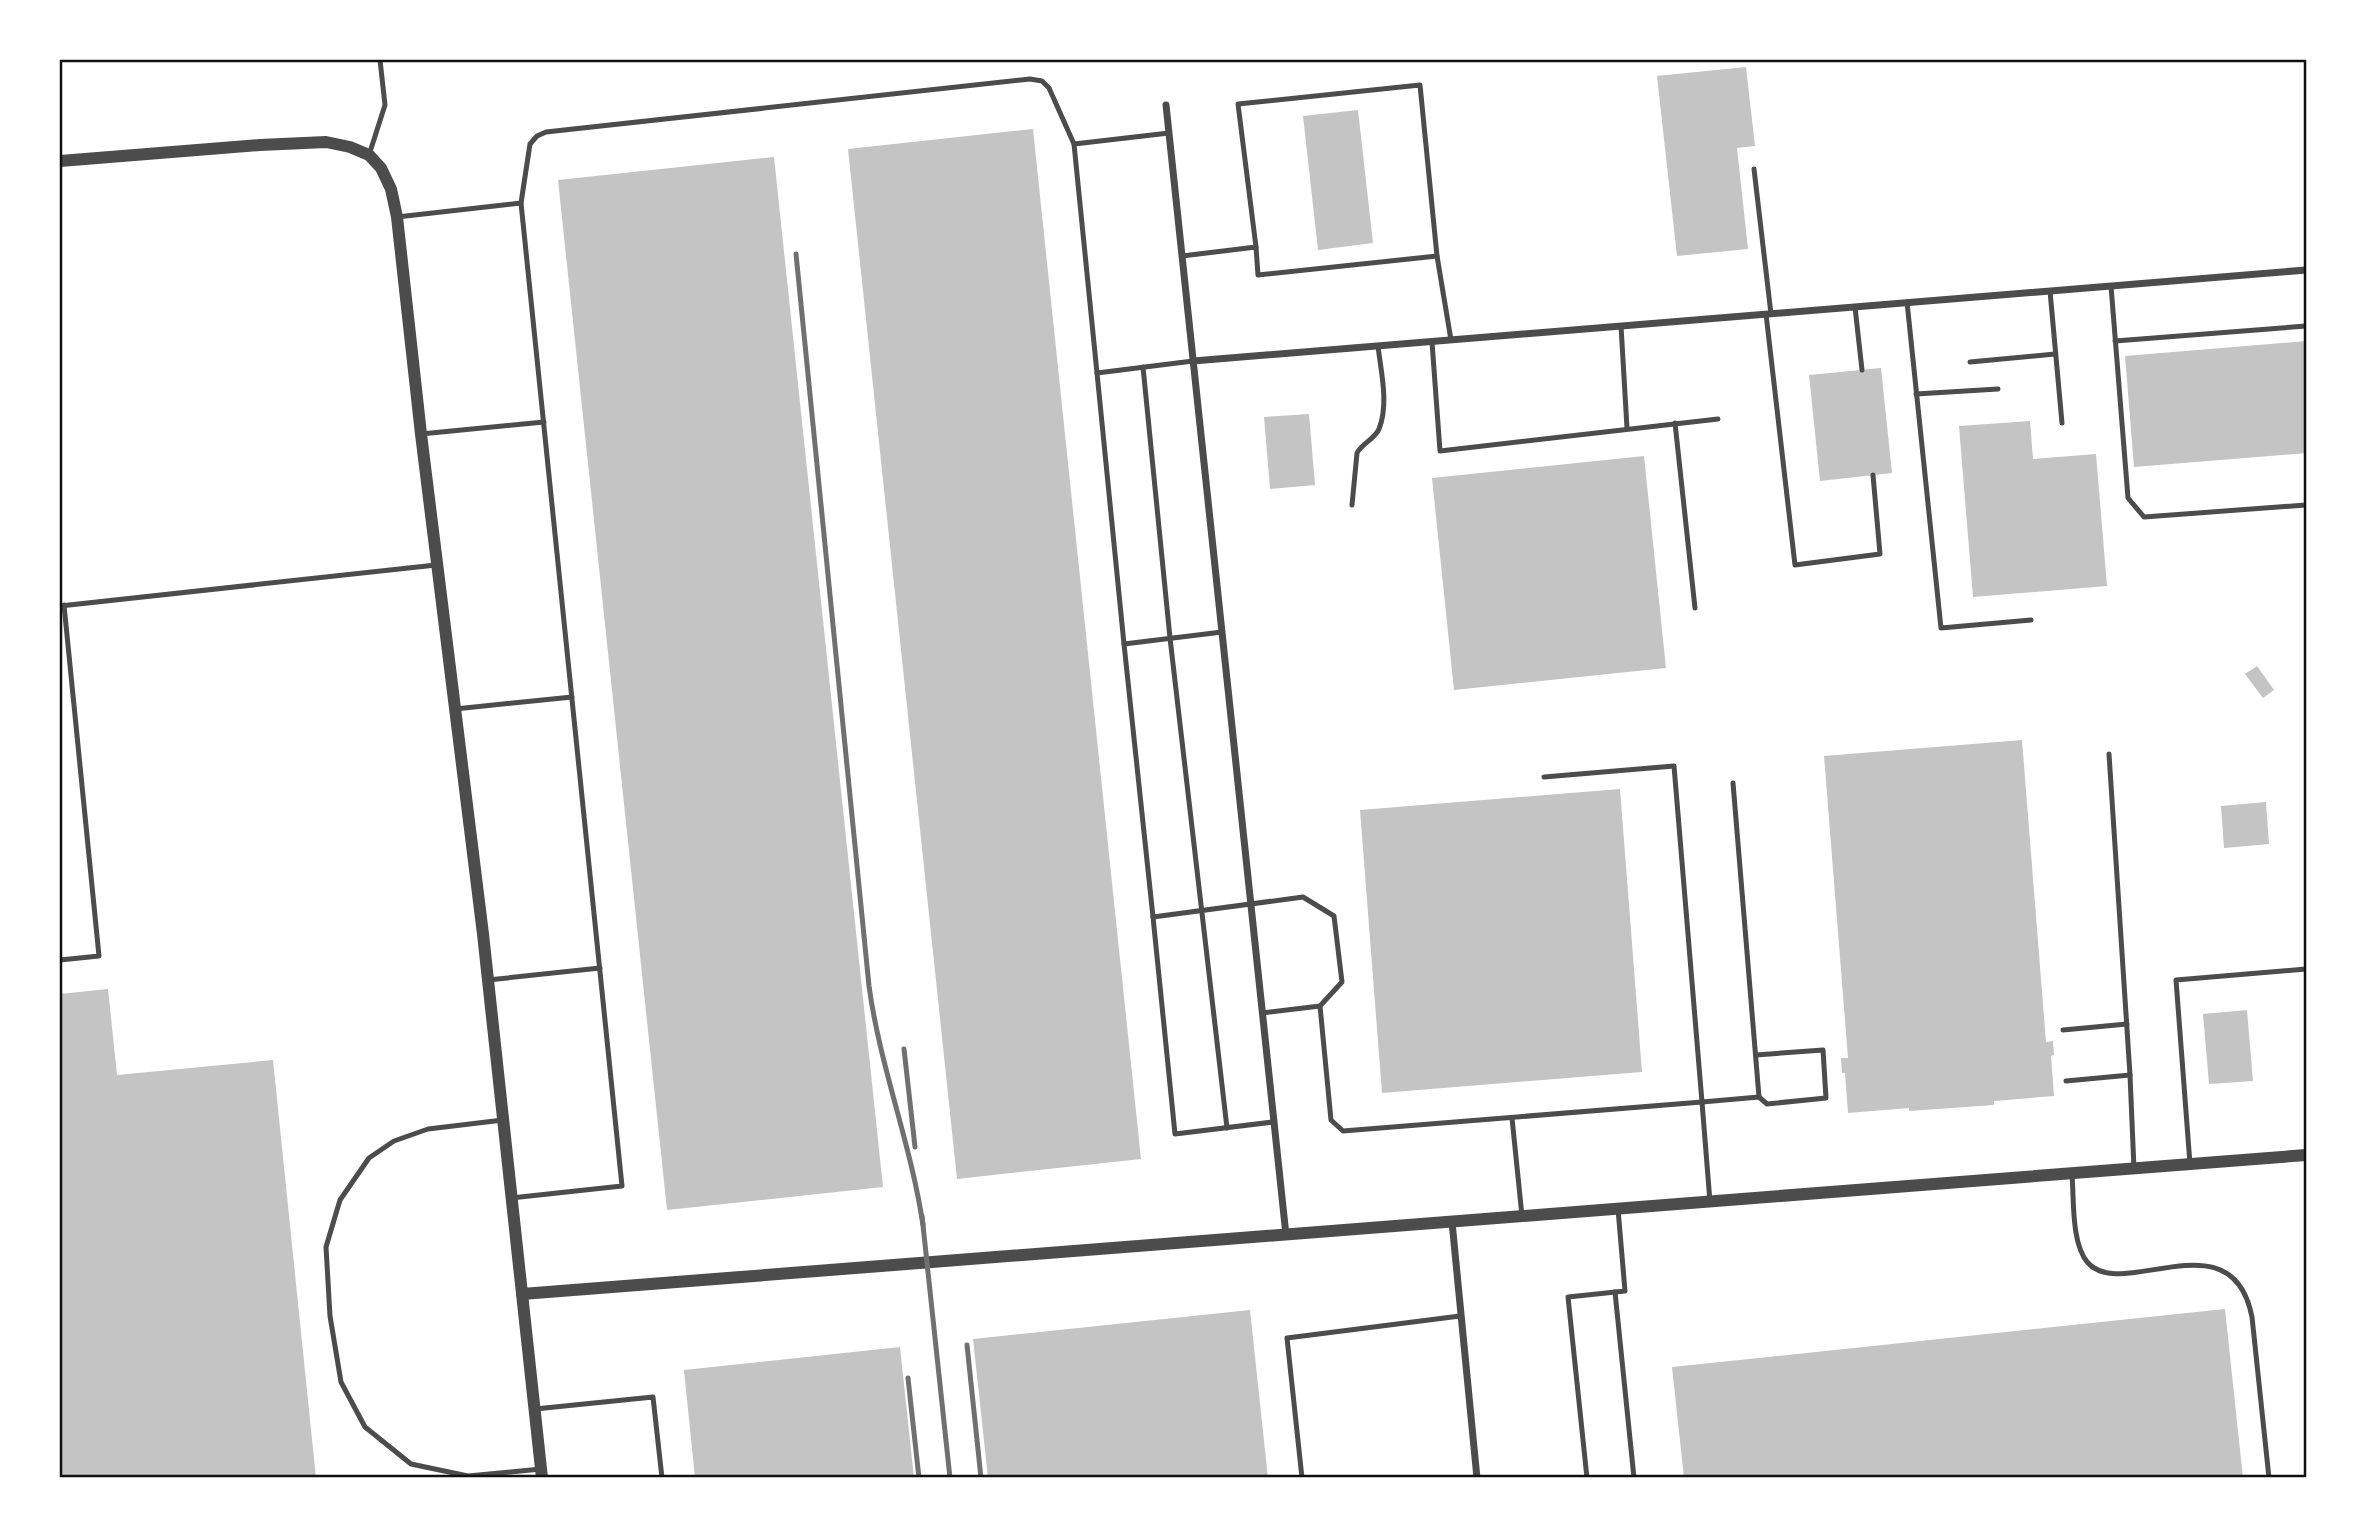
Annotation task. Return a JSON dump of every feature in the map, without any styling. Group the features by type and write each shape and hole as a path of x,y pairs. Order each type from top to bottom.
{"street":[{"path":"1166,105 1286,1235"},
{"path":"60,161 326,142 350,147 369,155 381,167 391,189 397,217 436,565 488,980 541,1473"},
{"path":"1193,361 2306,270"},
{"path":"522,1294 2306,1155"},
{"path":"1452,1222 1478,1478"}],"lane":[{"path":"369,155 385,105 380,60"},
{"path":"512,1198 622,1186 521,203 530,144 537,136 546,132 1002,82 1042,81 1049,88 1074,144 1175,1134 1273,1122"},
{"path":"1437,256 1258,275 1238,104 1420,85 1437,256 1451,340"},
{"path":"1074,144 1169,133"},
{"path":"1755,169 1795,565 1880,554 1872,475"},
{"path":"397,217 521,203"},
{"path":"1182,256 1256,247"},
{"path":"2111,286 2129,498 2144,517 2306,505"},
{"path":"2050,291 2062,423"},
{"path":"1907,302 1941,628 2031,620"},
{"path":"1855,307 1862,370"},
{"path":"1621,326 1627,428"},
{"path":"2115,341 2306,326"},
{"path":"1432,342 1440,451 1717,419"},
{"path":"1352,505 1357,453 1360,447 1378,432 1384,408 1378,346"},
{"path":"1970,362 2055,354"},
{"path":"1097,373 1193,361"},
{"path":"1143,367 1170,638 1227,1128"},
{"path":"1916,394 1998,389"},
{"path":"421,434 544,422"},
{"path":"1675,423 1695,608"},
{"path":"60,960 99,956 62,605 436,565"},
{"path":"1124,644 1222,632"},
{"path":"454,709 572,697"},
{"path":"2109,754 2134,1169"},
{"path":"1544,778 1674,766 1710,1202"},
{"path":"1733,783 1759,1097 1767,1104 1826,1098 1823,1050 1756,1055"},
{"path":"1153,917 1303,897 1334,916 1342,982 1320,1006 1262,1013"},
{"path":"488,980 600,968"},
{"path":"2190,1164 2176,980 2306,969"},
{"path":"1320,1006 1331,1120 1336,1127 1343,1130 1759,1097"},
{"path":"2063,1030 2127,1024"},
{"path":"2066,1081 2130,1075"},
{"path":"1512,1118 1522,1217"},
{"path":"503,1119 428,1129 394,1141 369,1158 340,1200 326,1247 330,1316 341,1382 365,1427 411,1464 468,1476 541,1473"},
{"path":"2072,1174 2078,1240 2082,1254 2089,1264 2097,1269 2122,1273 2189,1265 2203,1266 2224,1272 2238,1283 2245,1293 2252,1317 2269,1478"},
{"path":"1587,1478 1568,1297 1625,1291 1618,1209"},
{"path":"1615,1292 1634,1478"},
{"path":"1302,1478 1287,1338 1460,1317"},
{"path":"534,1409 653,1396 662,1478"}],"building":[{"path":"1746,67 1755,146 1737,148 1748,249 1677,256 1657,76"},
{"path":"1358,110 1373,243 1318,250 1303,116"},
{"path":"1033,129 1141,1159 957,1179 848,149"},
{"path":"774,157 883,1187 667,1210 558,180"},
{"path":"2306,341 2306,453 2134,467 2125,356"},
{"path":"1881,368 1892,473 1820,481 1809,375"},
{"path":"1309,414 1315,485 1270,489 1264,417"},
{"path":"2030,421 2033,459 2096,454 2107,586 1973,597 1959,426"},
{"path":"1644,456 1666,668 1454,690 1432,478"},
{"path":"2257,666 2274,690 2263,698 2245,674"},
{"path":"2022,740 2046,1042 2053,1041 2054,1055 2051,1056 2054,1096 1994,1101 1994,1105 1848,1113 1841,1058 1848,1058 1824,756"},
{"path":"1620,789 1642,1072 1382,1093 1360,810"},
{"path":"2266,802 2269,844 2224,848 2221,806"},
{"path":"108,989 117,1075 273,1060 316,1478 60,1478 60,994"},
{"path":"2247,1010 2253,1081 2209,1084 2203,1014"},
{"path":"2225,1309 2243,1478 1684,1478 1672,1367"},
{"path":"1250,1310 1268,1478 988,1478 973,1339"},
{"path":"900,1347 914,1478 695,1478 684,1370"}],"railway":[{"path":"796,254 869,986 880,1046 911,1165 923,1225"},
{"path":"904,1049 915,1147"},
{"path":"922,1216 950,1478"},
{"path":"967,1345 981,1478"},
{"path":"908,1378 919,1478"}]}
